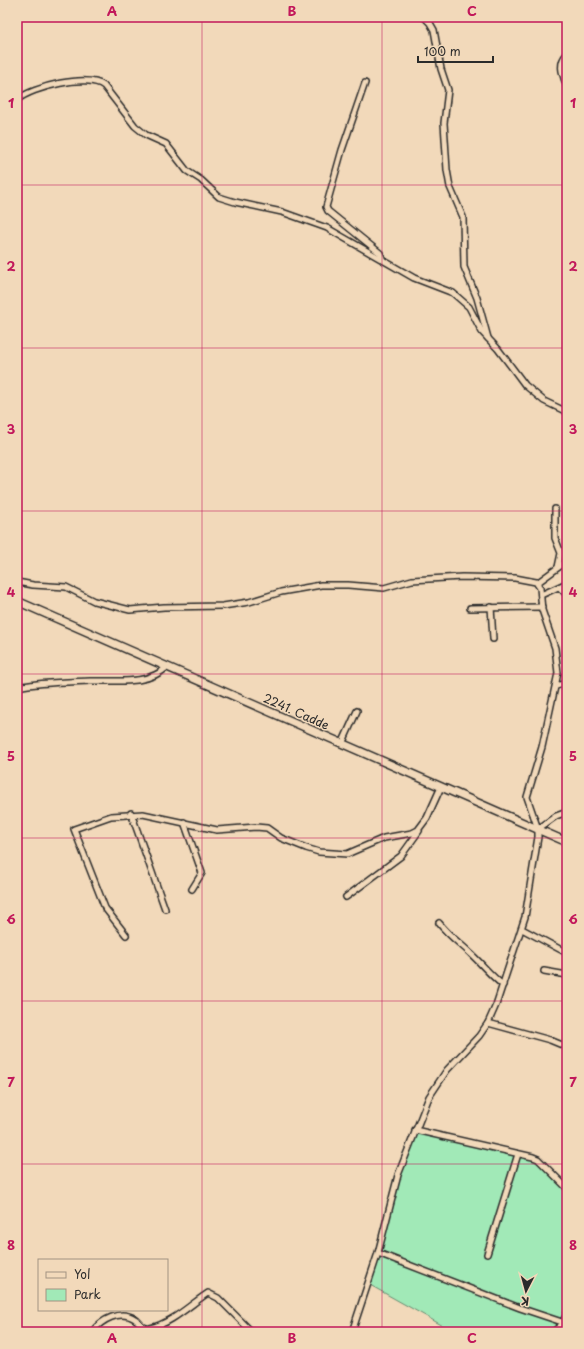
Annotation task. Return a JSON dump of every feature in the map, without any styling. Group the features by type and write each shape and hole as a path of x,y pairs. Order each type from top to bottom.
{"street":[{"path":"424,17 434,30 441,69 448,90 444,123 447,170 450,187 463,217 464,268 477,298 488,338"},
{"path":"567,54 562,60 561,66 567,87"},
{"path":"17,100 25,94 37,89 81,81 98,82 104,86 135,126 146,135 166,144 187,171 201,180 219,197 310,221 334,231 414,278 445,289 458,297 469,307 479,328 530,390 544,401 567,412"},
{"path":"365,83 344,143 326,207 328,212 380,253 382,258"},
{"path":"555,509 555,538 561,553 558,567"},
{"path":"537,583 567,561"},
{"path":"17,582 33,585 66,587 94,601 130,610 164,607 223,606 249,602 281,592 321,585 348,585 384,588 412,580 462,577 515,578 537,583"},
{"path":"352,1332 378,1253 395,1184 415,1130 436,1084 447,1070 473,1043 488,1023 522,929 528,904 538,829 527,797 542,747 558,673 555,648 542,607 541,595 537,583"},
{"path":"541,595 560,588 567,583"},
{"path":"560,588 567,595"},
{"name":"2241. Cadde","path":"17,601 567,842"},
{"path":"491,607 493,639"},
{"path":"470,608 542,607"},
{"path":"17,687 39,683 136,680 155,675 167,667"},
{"path":"556,686 567,682"},
{"path":"342,744 357,711"},
{"path":"346,897 401,856 420,828 440,787"},
{"path":"538,829 556,816 566,811"},
{"path":"126,934 105,908 74,829 110,816 131,813 184,822 217,830 256,827 267,828 281,838 306,848 319,852 347,854 356,852 379,840 412,833 420,828"},
{"path":"131,813 165,909"},
{"path":"184,822 202,873 192,889"},
{"path":"439,923 451,938 466,949 487,972 503,985"},
{"path":"522,929 567,953"},
{"path":"544,971 567,975"},
{"path":"488,1023 567,1046"},
{"path":"415,1130 538,1159 567,1188"},
{"path":"487,1254 518,1154"},
{"path":"378,1253 514,1306 566,1320"},
{"path":"92,1332 103,1320 114,1316 132,1317 145,1328 151,1328 180,1313 208,1293 218,1298 252,1332"},
{"path":"553,1332 566,1320"},
{"path":"561,1332 566,1320"}],"green space":[{"path":"416,1133 532,1159 541,1165 567,1191 567,1303 560,1320 521,1307 380,1252 394,1192"},
{"path":"379,1255 558,1323 548,1332 454,1332 370,1285"}]}
